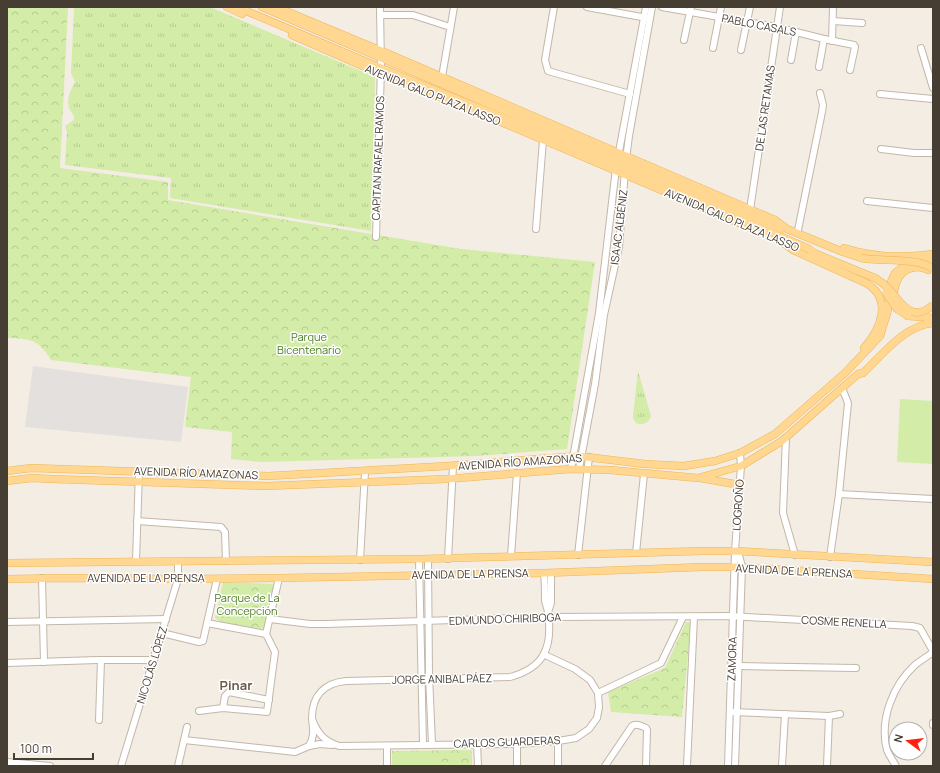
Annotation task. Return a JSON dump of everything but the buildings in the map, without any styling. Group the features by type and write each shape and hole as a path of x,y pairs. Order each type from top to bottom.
{"main road":[{"name":"AVENIDA GALO PLAZA LASSO","path":"227,7 543,140 626,165 750,210 775,220 787,229"},
{"name":"AVENIDA GALO PLAZA LASSO","path":"238,7 381,71 626,165 783,229 787,229"},
{"name":"AVENIDA GALO PLAZA LASSO","path":"262,7 442,77 617,162"},
{"name":"AVENIDA GALO PLAZA LASSO","path":"276,7 617,162"},
{"name":"AVENIDA GALO PLAZA LASSO","path":"626,165 783,243 808,253 814,253"},
{"name":"AVENIDA GALO PLAZA LASSO","path":"626,165 809,249 814,253"},
{"path":"775,220 845,248 868,254 890,256 933,254"},
{"path":"787,229 861,258 920,262 925,264 931,271"},
{"path":"783,243 793,250 866,283 877,291 881,298 881,313 874,333 868,343 834,381"},
{"path":"814,253 875,278 886,286 899,303 907,309 920,312 933,305"},
{"name":"AVENIDA RÍO AMAZONAS","path":"7,471 32,468 139,471 229,476 268,476 365,472 581,456 645,464 684,466 715,461 740,453 775,434 845,373 880,336 888,310 890,284 895,273 906,264 933,260"},
{"path":"885,322 899,276 904,271 914,267 931,271"},
{"path":"875,278 897,309 901,312 912,317 933,318"},
{"name":"AVENIDA RÍO AMAZONAS","path":"7,480 32,478 266,486 452,478 571,469 610,470 698,478 741,466 786,438 858,374 863,373 895,341 924,324 933,323"},
{"path":"229,476 229,484"},
{"path":"698,478 740,485"},
{"name":"AVENIDA DE LA PRENSA","path":"7,563 448,559 636,553 737,553 933,562"},
{"name":"AVENIDA DE LA PRENSA","path":"7,579 279,578 419,574 548,573 739,567 933,579"}],"street":[{"name":"CAPITAN RAFAEL RAMOS","path":"376,237 381,71 380,7"},
{"path":"442,77 454,7"},
{"path":"554,7 545,60 548,72 630,94"},
{"path":"588,7 647,18"},
{"name":"ISAAC ALBÉNIZ","path":"571,469 602,314 619,247 626,165 647,18 646,7"},
{"name":"ISAAC ALBÉNIZ","path":"579,469 595,384 617,162 647,18 652,7"},
{"name":"PABLO CASALS","path":"662,7 691,10 719,18 776,27 855,46 850,70"},
{"path":"713,48 721,7"},
{"path":"741,50 750,7"},
{"name":"DE LAS RETAMAS","path":"750,210 780,7"},
{"path":"832,40 833,7"},
{"path":"684,40 691,10"},
{"path":"380,14 413,15 450,27"},
{"path":"833,21 862,23"},
{"path":"791,60 796,32"},
{"path":"819,67 824,39"},
{"path":"921,48 933,88"},
{"path":"798,230 822,112 823,104 820,93"},
{"path":"880,94 933,99"},
{"path":"536,229 543,140"},
{"path":"881,149 914,153 933,153"},
{"path":"867,201 933,208"},
{"path":"830,557 839,494 848,403 842,388"},
{"path":"786,438 783,513 795,555"},
{"name":"LOGROÑO","path":"737,553 741,466 740,453"},
{"path":"578,555 589,457"},
{"path":"448,559 453,466"},
{"path":"136,561 139,471"},
{"path":"360,560 365,472"},
{"path":"511,556 517,473"},
{"path":"636,553 644,474"},
{"path":"839,494 933,499"},
{"path":"137,521 221,527 225,532 226,562"},
{"name":"ZAMORA","path":"735,766 741,617 737,553"},
{"path":"419,559 423,744"},
{"path":"428,559 429,679 432,744"},
{"name":"NICOLÁS LÓPEZ","path":"121,766 178,579 178,562"},
{"name":"ZAMORA","path":"728,766 733,616 739,567"},
{"path":"548,573 545,603 548,615 548,638 544,655 575,669 590,680 598,693 661,663 683,617"},
{"path":"42,578 44,662"},
{"path":"162,633 202,642 217,578"},
{"path":"199,711 223,708 268,712 275,652 266,634 279,578"},
{"name":"EDMUNDO CHIRIBOGA","path":"270,619 310,624 428,621 548,615 741,617"},
{"path":"687,766 694,617"},
{"name":"COSME RENELLA","path":"741,617 912,626 920,628 933,652"},
{"path":"7,622 166,619"},
{"path":"207,623 266,634"},
{"path":"896,766 888,752 885,741 886,719 890,703 896,689 905,676 915,665 933,652"},
{"name":"JORGE ANIBAL PÁEZ","path":"312,719 314,702 320,692 331,684 348,681 510,677 524,673 536,665 544,655"},
{"path":"99,720 101,660"},
{"path":"7,663 154,660"},
{"path":"739,666 856,668"},
{"path":"223,708 225,696 229,692 269,700"},
{"name":"CARLOS GUARDERAS","path":"339,746 517,744 576,738 589,729 597,718 598,693"},
{"path":"730,712 829,716 840,714"},
{"path":"782,766 784,714"},
{"path":"827,766 829,716"},
{"path":"309,746 313,740 314,731 312,719"},
{"path":"312,719 315,727 322,736 330,743 339,746"},
{"path":"606,766 633,725 643,726 647,730 646,766"},
{"path":"178,766 187,727"},
{"path":"184,740 296,752 309,746 320,744 339,746"},
{"path":"558,741 558,766"},
{"path":"477,744 478,766"},
{"path":"517,744 517,766"},
{"path":"387,746 388,766"},
{"path":"7,762 50,766"}],"green space":[{"name":"Parque Bicentenario","path":"7,7 68,7 60,168 168,182 168,200 461,249 595,262 567,449 476,456 261,462 231,459 232,432 185,427 191,377 51,360 38,344 28,340 7,338"},
{"path":"74,7 210,7 375,77 371,231 170,198 171,178 65,165 67,133 65,126 74,120 74,116 68,105 68,101 75,82 71,73"},
{"path":"638,371 651,416 644,424 638,424 634,420 633,416"},
{"path":"900,399 933,401 933,464 897,462"},
{"name":"Parque de La Concepción","path":"223,582 273,584 274,587 265,630 262,628 258,630 221,622 215,618"},
{"path":"686,622 691,623 682,717 611,712 608,692 665,668"},
{"path":"472,750 472,766 392,766 392,751"},
{"path":"432,751 432,766 397,766 397,752"}],"shaded area":[{"path":"33,366 188,387 181,442 25,427"}],"district":[{"name":"Pinar","path":"236,685"}]}
